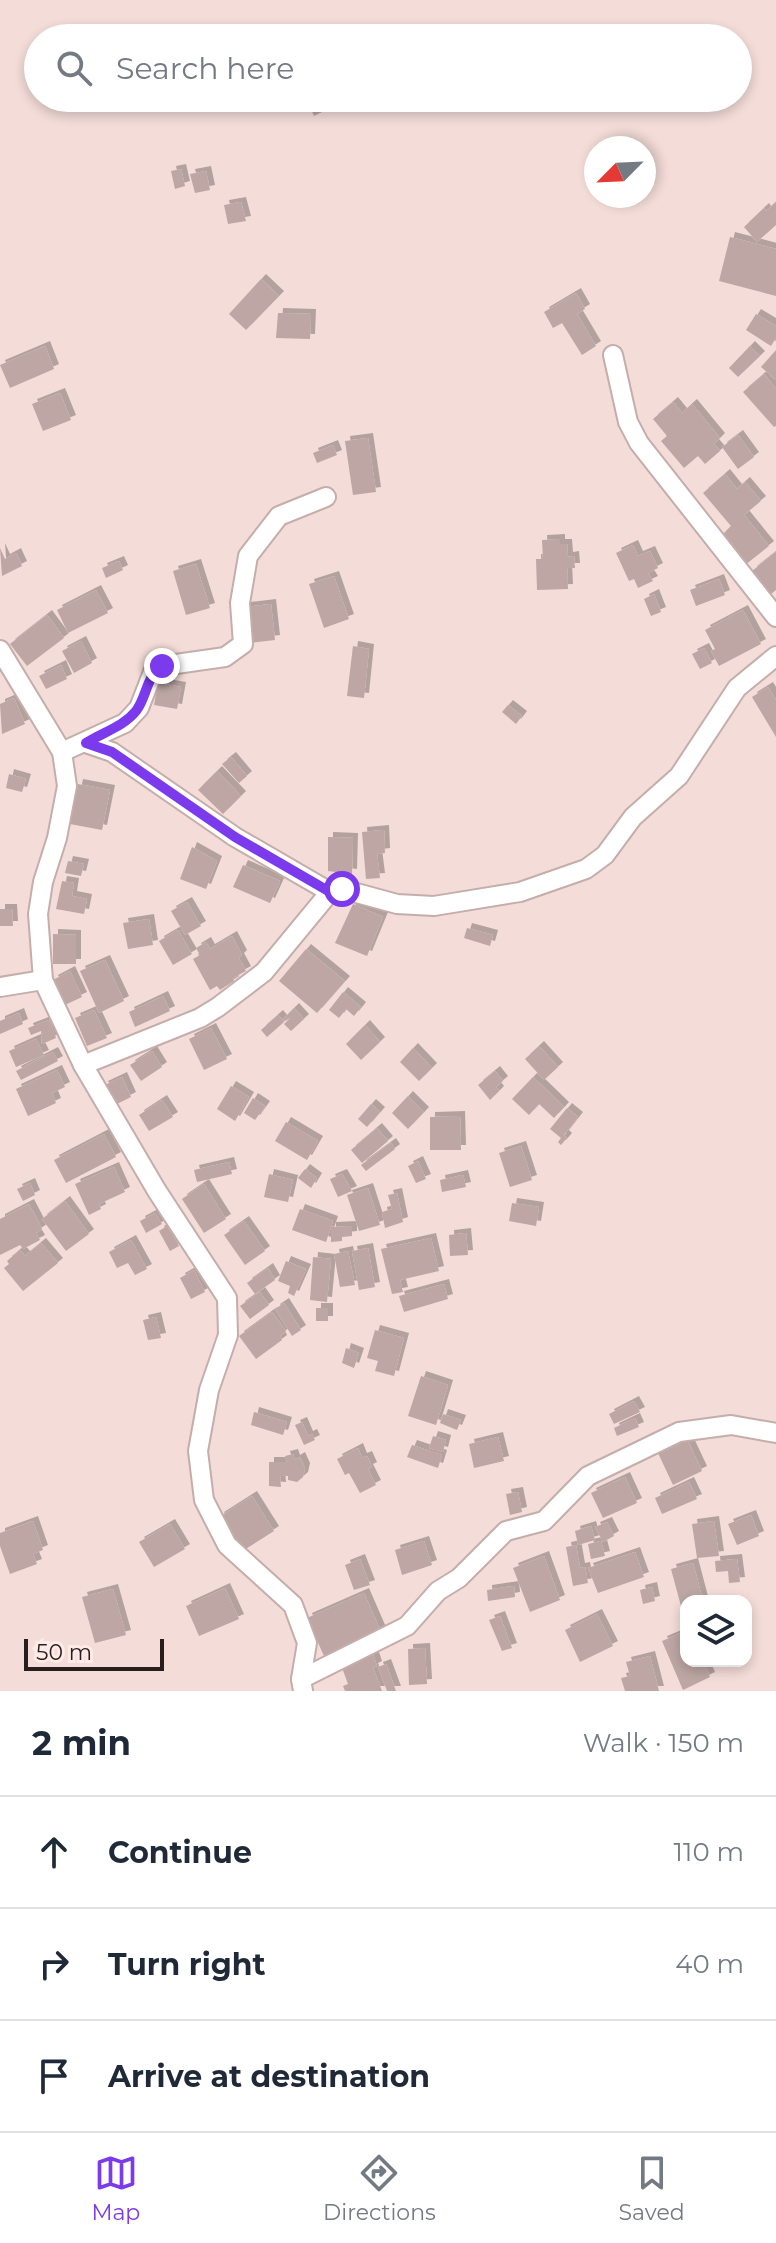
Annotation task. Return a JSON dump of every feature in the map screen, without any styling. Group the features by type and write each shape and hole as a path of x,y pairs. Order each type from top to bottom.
{"street":[{"path":"613,355 628,422 639,443 776,617"},
{"path":"62,752 125,723 139,708 153,672 162,666 225,657 243,644 240,603 248,556 279,516 326,497"},
{"path":"0,650 62,752 67,786 38,914 43,980 83,1065 157,1191 227,1298 228,1335 209,1390 198,1451 204,1500 227,1545 293,1605 307,1643 302,1685"},
{"path":"83,1065 200,1018 218,1007 264,972 330,892 342,889 397,904 434,906 520,892 586,869 605,855 633,817 679,776 737,688 776,656"},
{"path":"86,743 112,752 235,837 330,892"},
{"path":"0,987 43,980"},
{"path":"302,1685 407,1626 438,1591 459,1578 506,1531 544,1521 588,1476 679,1432 731,1425 776,1433"}],"building":[{"path":"181,169 185,186 175,189 171,171"},
{"path":"206,171 210,190 195,193 190,174"},
{"path":"241,202 246,221 228,224 224,205"},
{"path":"776,202 776,225 757,242 744,227 764,208 766,211"},
{"path":"730,237 776,249 776,296 719,281"},
{"path":"261,279 279,296 246,330 229,314"},
{"path":"576,293 585,309 577,314 596,346 582,355 562,323 553,328 544,312"},
{"path":"278,313 311,314 310,339 276,338"},
{"path":"756,314 776,326 776,338 771,346 746,330"},
{"path":"45,346 54,369 10,388 0,365"},
{"path":"750,346 760,356 738,377 729,368"},
{"path":"776,350 776,380 761,367"},
{"path":"764,374 776,389 774,427 743,392"},
{"path":"60,393 71,420 43,431 32,404"},
{"path":"673,402 682,413 692,404 720,438 714,444 720,451 705,464 698,456 684,468 661,441 667,436 653,419"},
{"path":"738,435 754,457 738,469 722,447"},
{"path":"368,438 376,492 353,495 345,441"},
{"path":"333,445 337,455 317,463 313,453"},
{"path":"725,474 737,489 745,482 761,501 744,515 769,546 745,565 721,536 731,526 703,493"},
{"path":"560,539 560,544 567,544 568,557 574,556 575,568 567,568 568,589 537,590 536,559 543,559 542,540"},
{"path":"633,545 638,556 650,551 658,568 648,573 653,581 638,588 634,579 629,581 616,553"},
{"path":"0,548 5,559 16,553 22,566 2,576"},
{"path":"776,552 776,590 771,594 752,571"},
{"path":"119,561 123,570 106,578 102,568"},
{"path":"196,564 210,608 186,615 173,571"},
{"path":"334,576 349,619 324,628 309,584"},
{"path":"719,579 725,595 696,606 690,590"},
{"path":"96,590 108,613 68,633 57,610"},
{"path":"654,594 661,612 651,616 644,599"},
{"path":"271,604 275,640 249,643 245,607"},
{"path":"743,610 761,644 719,666 711,651 715,649 705,630"},
{"path":"47,615 64,638 27,666 10,644"},
{"path":"81,641 92,663 74,673 62,651"},
{"path":"353,646 369,649 364,698 347,696"},
{"path":"704,648 712,663 700,669 692,654"},
{"path":"61,665 67,679 46,689 39,676"},
{"path":"158,683 181,687 177,709 154,705"},
{"path":"768,687 776,700 776,737 752,697"},
{"path":"14,698 25,724 2,734 0,704"},
{"path":"508,705 522,716 516,724 502,712"},
{"path":"231,757 247,776 239,783 222,764"},
{"path":"217,771 241,796 223,814 198,790"},
{"path":"9,774 26,779 22,792 6,788"},
{"path":"78,784 110,790 102,830 70,824"},
{"path":"384,830 385,853 377,854 380,878 366,879 362,832"},
{"path":"328,837 353,838 352,874 328,871"},
{"path":"192,847 217,861 206,889 180,879"},
{"path":"68,861 84,864 81,876 65,873"},
{"path":"243,865 280,881 270,903 233,887"},
{"path":"62,881 74,883 72,896 87,899 84,914 56,909"},
{"path":"187,902 201,926 185,935 171,911"},
{"path":"353,904 383,917 367,956 335,943"},
{"path":"0,909 12,909 13,926 0,926"},
{"path":"149,919 153,945 128,949 123,923"},
{"path":"467,928 493,935 490,946 464,938"},
{"path":"178,930 192,954 173,965 159,941"},
{"path":"53,934 76,935 76,964 53,964"},
{"path":"232,936 246,971 220,990 217,986 210,990 193,959 200,955 196,948 206,942 210,949"},
{"path":"306,949 345,981 317,1013 279,981"},
{"path":"105,960 124,1001 99,1013 80,971"},
{"path":"70,971 82,997 65,1005 53,980"},
{"path":"343,992 361,1007 354,1016 346,1009 339,1018 329,1010"},
{"path":"163,996 170,1011 135,1027 129,1012"},
{"path":"294,1008 304,1019 291,1031 284,1024 290,1018 283,1019"},
{"path":"94,1010 107,1038 87,1046 75,1018"},
{"path":"19,1013 23,1024 0,1034 0,1021"},
{"path":"278,1015 284,1022 267,1037 261,1030"},
{"path":"49,1020 56,1038 42,1044 41,1031 31,1035 28,1028"},
{"path":"365,1025 380,1042 361,1060 346,1044"},
{"path":"211,1028 227,1059 204,1070 189,1039"},
{"path":"36,1039 44,1055 16,1067 9,1051"},
{"path":"539,1046 558,1067 544,1080 525,1059"},
{"path":"413,1048 432,1068 419,1081 400,1062"},
{"path":"152,1051 162,1067 141,1081 130,1065"},
{"path":"53,1052 58,1061 21,1080 16,1071"},
{"path":"57,1070 65,1087 52,1093 56,1103 28,1116 16,1089"},
{"path":"495,1071 503,1081 490,1100 478,1085"},
{"path":"122,1077 131,1097 113,1106 103,1086"},
{"path":"533,1077 564,1107 554,1118 539,1104 529,1115 512,1099"},
{"path":"231,1086 249,1097 235,1121 217,1109"},
{"path":"408,1096 424,1112 408,1129 392,1113"},
{"path":"253,1098 265,1106 255,1120 244,1113"},
{"path":"162,1100 173,1117 149,1131 139,1115"},
{"path":"371,1104 380,1112 367,1127 358,1119"},
{"path":"567,1108 578,1117 564,1135 567,1138 561,1145 558,1142 561,1138 550,1129"},
{"path":"460,1116 461,1150 430,1150 430,1117"},
{"path":"286,1122 318,1141 307,1160 275,1141"},
{"path":"377,1128 388,1141 362,1163 351,1150"},
{"path":"104,1134 116,1157 66,1183 54,1160"},
{"path":"391,1143 395,1149 366,1171 361,1165"},
{"path":"521,1146 532,1180 510,1187 499,1153"},
{"path":"418,1161 426,1179 416,1183 408,1166"},
{"path":"229,1162 232,1174 197,1182 194,1170"},
{"path":"114,1167 125,1192 99,1204 101,1209 89,1215 75,1184"},
{"path":"305,1169 317,1178 311,1188 298,1178"},
{"path":"269,1174 293,1180 288,1202 264,1197"},
{"path":"342,1174 352,1191 338,1197 330,1179"},
{"path":"463,1175 466,1187 442,1192 440,1180"},
{"path":"30,1183 35,1195 23,1201 17,1189"},
{"path":"204,1184 226,1219 204,1233 182,1199"},
{"path":"368,1188 380,1225 359,1231 347,1195"},
{"path":"397,1193 403,1222 385,1228 382,1212 392,1209 388,1195"},
{"path":"65,1201 89,1234 66,1251 42,1219"},
{"path":"512,1203 539,1207 536,1226 509,1221"},
{"path":"29,1204 42,1229 36,1233 40,1240 23,1249 20,1245 0,1255 0,1219"},
{"path":"300,1209 333,1221 326,1242 292,1230"},
{"path":"155,1213 162,1224 146,1233 140,1221"},
{"path":"244,1221 265,1251 245,1265 224,1235"},
{"path":"167,1226 179,1246 170,1251 159,1231"},
{"path":"352,1226 352,1236 331,1242 331,1227"},
{"path":"466,1233 468,1255 450,1256 449,1235"},
{"path":"431,1238 439,1271 400,1280 403,1292 392,1294 381,1249"},
{"path":"131,1240 147,1269 135,1275 128,1263 117,1268 109,1252"},
{"path":"41,1243 58,1263 23,1291 4,1268 9,1264 7,1261 20,1250 25,1256"},
{"path":"368,1248 375,1287 359,1290 352,1251"},
{"path":"348,1251 355,1285 340,1287 334,1254"},
{"path":"313,1257 331,1259 327,1302 310,1300"},
{"path":"286,1261 306,1269 294,1296 288,1293 290,1286 278,1281"},
{"path":"268,1268 275,1280 255,1294 247,1283"},
{"path":"194,1270 205,1292 191,1299 180,1278"},
{"path":"444,1284 448,1299 404,1312 399,1296"},
{"path":"260,1292 269,1305 250,1319 240,1306"},
{"path":"284,1303 301,1330 292,1336 275,1309"},
{"path":"316,1308 328,1308 328,1321 316,1321"},
{"path":"272,1312 286,1331 280,1336 282,1340 256,1359 239,1336"},
{"path":"156,1317 161,1338 148,1340 143,1320"},
{"path":"375,1330 404,1338 394,1376 375,1371 378,1361 367,1358"},
{"path":"346,1348 359,1353 354,1368 342,1363"},
{"path":"421,1376 448,1385 436,1425 408,1416"},
{"path":"634,1401 640,1412 614,1424 609,1414"},
{"path":"254,1412 287,1422 283,1435 251,1425"},
{"path":"443,1414 461,1420 457,1430 440,1423"},
{"path":"635,1418 639,1427 617,1436 614,1428"},
{"path":"302,1422 308,1436 312,1434 315,1440 304,1445 295,1425"},
{"path":"433,1436 446,1440 443,1452 429,1448"},
{"path":"498,1437 504,1461 474,1468 469,1444"},
{"path":"687,1439 702,1471 673,1485 658,1453"},
{"path":"412,1445 442,1455 438,1468 407,1457"},
{"path":"358,1448 362,1458 367,1456 372,1467 368,1469 376,1485 360,1493 337,1459"},
{"path":"293,1454 295,1460 300,1457 305,1468 303,1477 297,1482 288,1480 288,1476 280,1476 281,1487 269,1486 269,1462 287,1462 285,1456"},
{"path":"625,1477 637,1503 603,1518 591,1493"},
{"path":"689,1482 697,1499 662,1514 655,1498"},
{"path":"518,1492 522,1512 510,1515 506,1494"},
{"path":"252,1496 274,1531 241,1552 219,1517"},
{"path":"751,1515 759,1536 737,1545 728,1524"},
{"path":"33,1521 43,1550 33,1554 37,1564 10,1574 0,1546 0,1533"},
{"path":"714,1521 719,1556 697,1558 692,1524"},
{"path":"607,1522 614,1536 603,1542 595,1527"},
{"path":"170,1524 185,1549 154,1567 139,1542"},
{"path":"591,1526 595,1540 578,1545 575,1531"},
{"path":"424,1541 432,1565 402,1575 395,1550"},
{"path":"601,1541 605,1556 591,1559 588,1544"},
{"path":"576,1545 580,1568 585,1567 588,1583 573,1586 566,1547"},
{"path":"635,1552 644,1577 598,1593 588,1568"},
{"path":"544,1556 560,1600 530,1612 513,1568"},
{"path":"360,1559 370,1585 354,1590 345,1565"},
{"path":"737,1559 740,1582 729,1583 728,1571 716,1572 715,1561"},
{"path":"693,1563 701,1595 680,1595 680,1602 671,1569"},
{"path":"514,1586 515,1597 488,1601 487,1590"},
{"path":"652,1587 655,1601 643,1604 640,1590"},
{"path":"225,1588 239,1619 199,1636 186,1606"},
{"path":"113,1589 126,1635 95,1643 82,1597"},
{"path":"364,1593 381,1632 324,1656 307,1618"},
{"path":"597,1614 613,1646 580,1662 565,1630"},
{"path":"500,1616 512,1648 502,1651 489,1620"},
{"path":"680,1634 680,1667 706,1667 710,1677 683,1690 662,1641"},
{"path":"425,1648 427,1684 409,1685 408,1649"},
{"path":"373,1654 377,1666 373,1668 382,1691 345,1691 343,1686 348,1684 341,1665"},
{"path":"650,1656 659,1691 625,1691 621,1678 630,1676 626,1662"},
{"path":"386,1664 396,1691 387,1691 378,1667"}],"route":[{"path":"162,666 153,672 139,708 125,723 86,743 112,752 235,837 330,892 342,889"}]}
